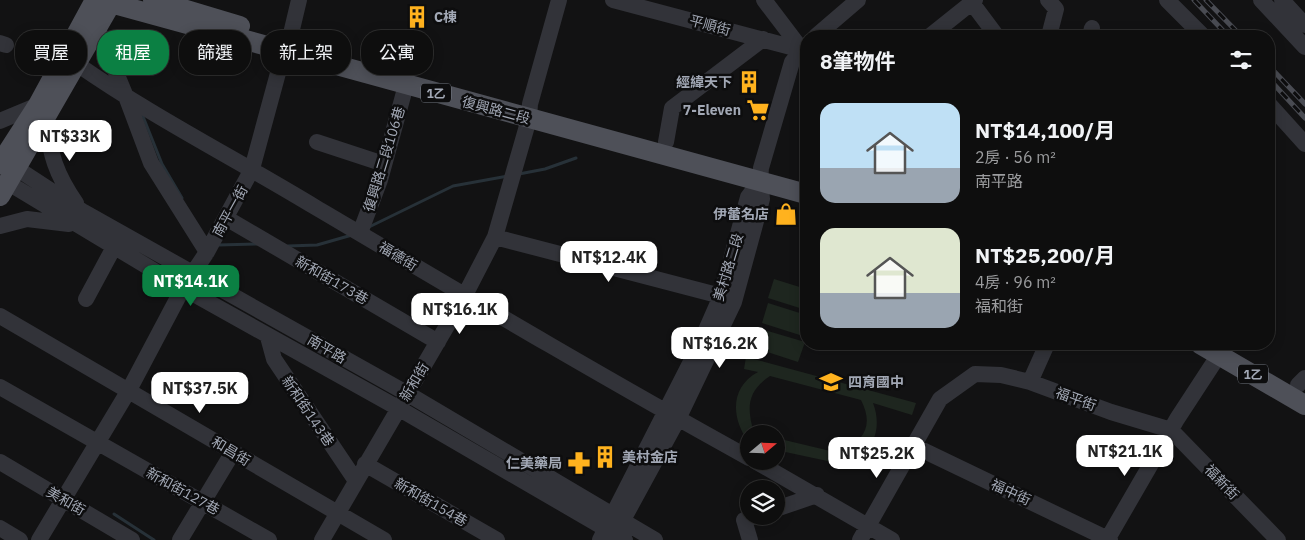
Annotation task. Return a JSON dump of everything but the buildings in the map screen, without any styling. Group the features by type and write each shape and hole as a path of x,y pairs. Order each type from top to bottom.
{"main road":[{"name":"復興路二段","path":"153,0 261,37"},
{"name":"復興路二段","path":"106,1 261,40"},
{"path":"87,47 98,29 106,1"},
{"path":"4,172 106,1"},
{"name":"復興路二段","path":"351,64 761,175 800,179"},
{"name":"復興路二段","path":"351,67 406,85 666,142 761,175 800,191"},
{"path":"41,112 69,75"},
{"name":"1乙","path":"1229,350 1305,405"},
{"name":"1乙","path":"1231,350 1303,384"}],"street":[{"name":"南平一街","path":"291,30 299,0"},
{"name":"新和街","path":"322,540 465,295 495,237 559,0"},
{"name":"平順街","path":"613,0 800,48"},
{"path":"764,0 800,43"},
{"path":"823,30 858,0"},
{"path":"1167,0 1197,30"},
{"path":"1261,0 1305,46"},
{"path":"1282,0 1305,25"},
{"path":"938,30 974,1 993,30"},
{"path":"1050,30 1056,3"},
{"path":"98,29 151,163 207,252"},
{"path":"666,142 672,108 763,39"},
{"name":"美村路二段","path":"613,531 672,416 728,299 762,199 761,175 792,62 800,54"},
{"name":"福德街","path":"87,71 127,99 252,169 672,416 740,453"},
{"name":"南平一街","path":"39,540 129,390 183,288 207,252 252,169 278,75"},
{"name":"復興路二段106巷","path":"360,233 384,164 406,85"},
{"path":"0,121 41,112 54,166 78,218 27,219 0,226"},
{"path":"1275,112 1305,144"},
{"path":"317,142 384,164"},
{"name":"南平路","path":"4,172 78,218 193,273 613,531 655,540"},
{"name":"南平路","path":"78,218 114,247 268,337 403,401"},
{"name":"新和街173巷","path":"226,218 438,342"},
{"path":"495,237 728,299"},
{"path":"86,299 114,247"},
{"name":"和昌街","path":"0,316 129,390 379,539"},
{"name":"新和街143巷","path":"268,337 274,359 356,481"},
{"path":"1030,382 1044,350"},
{"path":"1108,539 1171,430 1223,350"},
{"name":"福平街","path":"865,533 912,445 940,399 975,374 1001,375 1030,382 1111,412 1171,430"},
{"name":"新和街127巷","path":"0,387 269,540"},
{"name":"福新街","path":"1171,430 1278,540"},
{"name":"福中街","path":"912,445 1108,539"},
{"path":"180,540 233,452"},
{"name":"美和街","path":"0,462 126,538"},
{"name":"新和街154巷","path":"365,464 496,540"},
{"path":"771,470 817,496 865,533 892,540"},
{"path":"785,506 817,496"},
{"path":"746,525 750,540"},
{"path":"0,528 20,540"}],"shaded area":[{"path":"774,279 800,287 800,308 768,298"},
{"path":"768,303 800,313 800,335 762,323"},
{"path":"761,329 800,341 800,350 802,350 798,362 755,348"},
{"path":"746,357 916,403 912,415 873,403 877,422 873,440 863,454 846,465 785,452 785,440 843,454 865,431 867,417 861,400 770,376 756,388 750,402 752,425 740,425 740,428 736,413 738,394 749,378 758,372 744,369"}],"waterway":[{"path":"142,114 162,164 182,198"},
{"path":"519,174 545,169 576,158"},
{"path":"369,227 453,186 508,176"},
{"path":"288,246 317,245 352,235"},
{"path":"218,245 257,244"},
{"path":"114,514 154,540"}],"railway":[{"path":"1194,0 1222,30"},
{"path":"1206,0 1235,30"},
{"path":"1275,72 1305,104"},
{"path":"1275,86 1305,118"}],"place":[{"name":"C棟","path":"417,17"},
{"name":"經緯天下","path":"749,82"},
{"name":"7-Eleven","path":"758,110"},
{"name":"伊蕾名店","path":"786,214"},
{"name":"四育國中","path":"831,382"},
{"name":"美村金店","path":"605,457"},
{"name":"仁美藥局","path":"579,463"}]}
